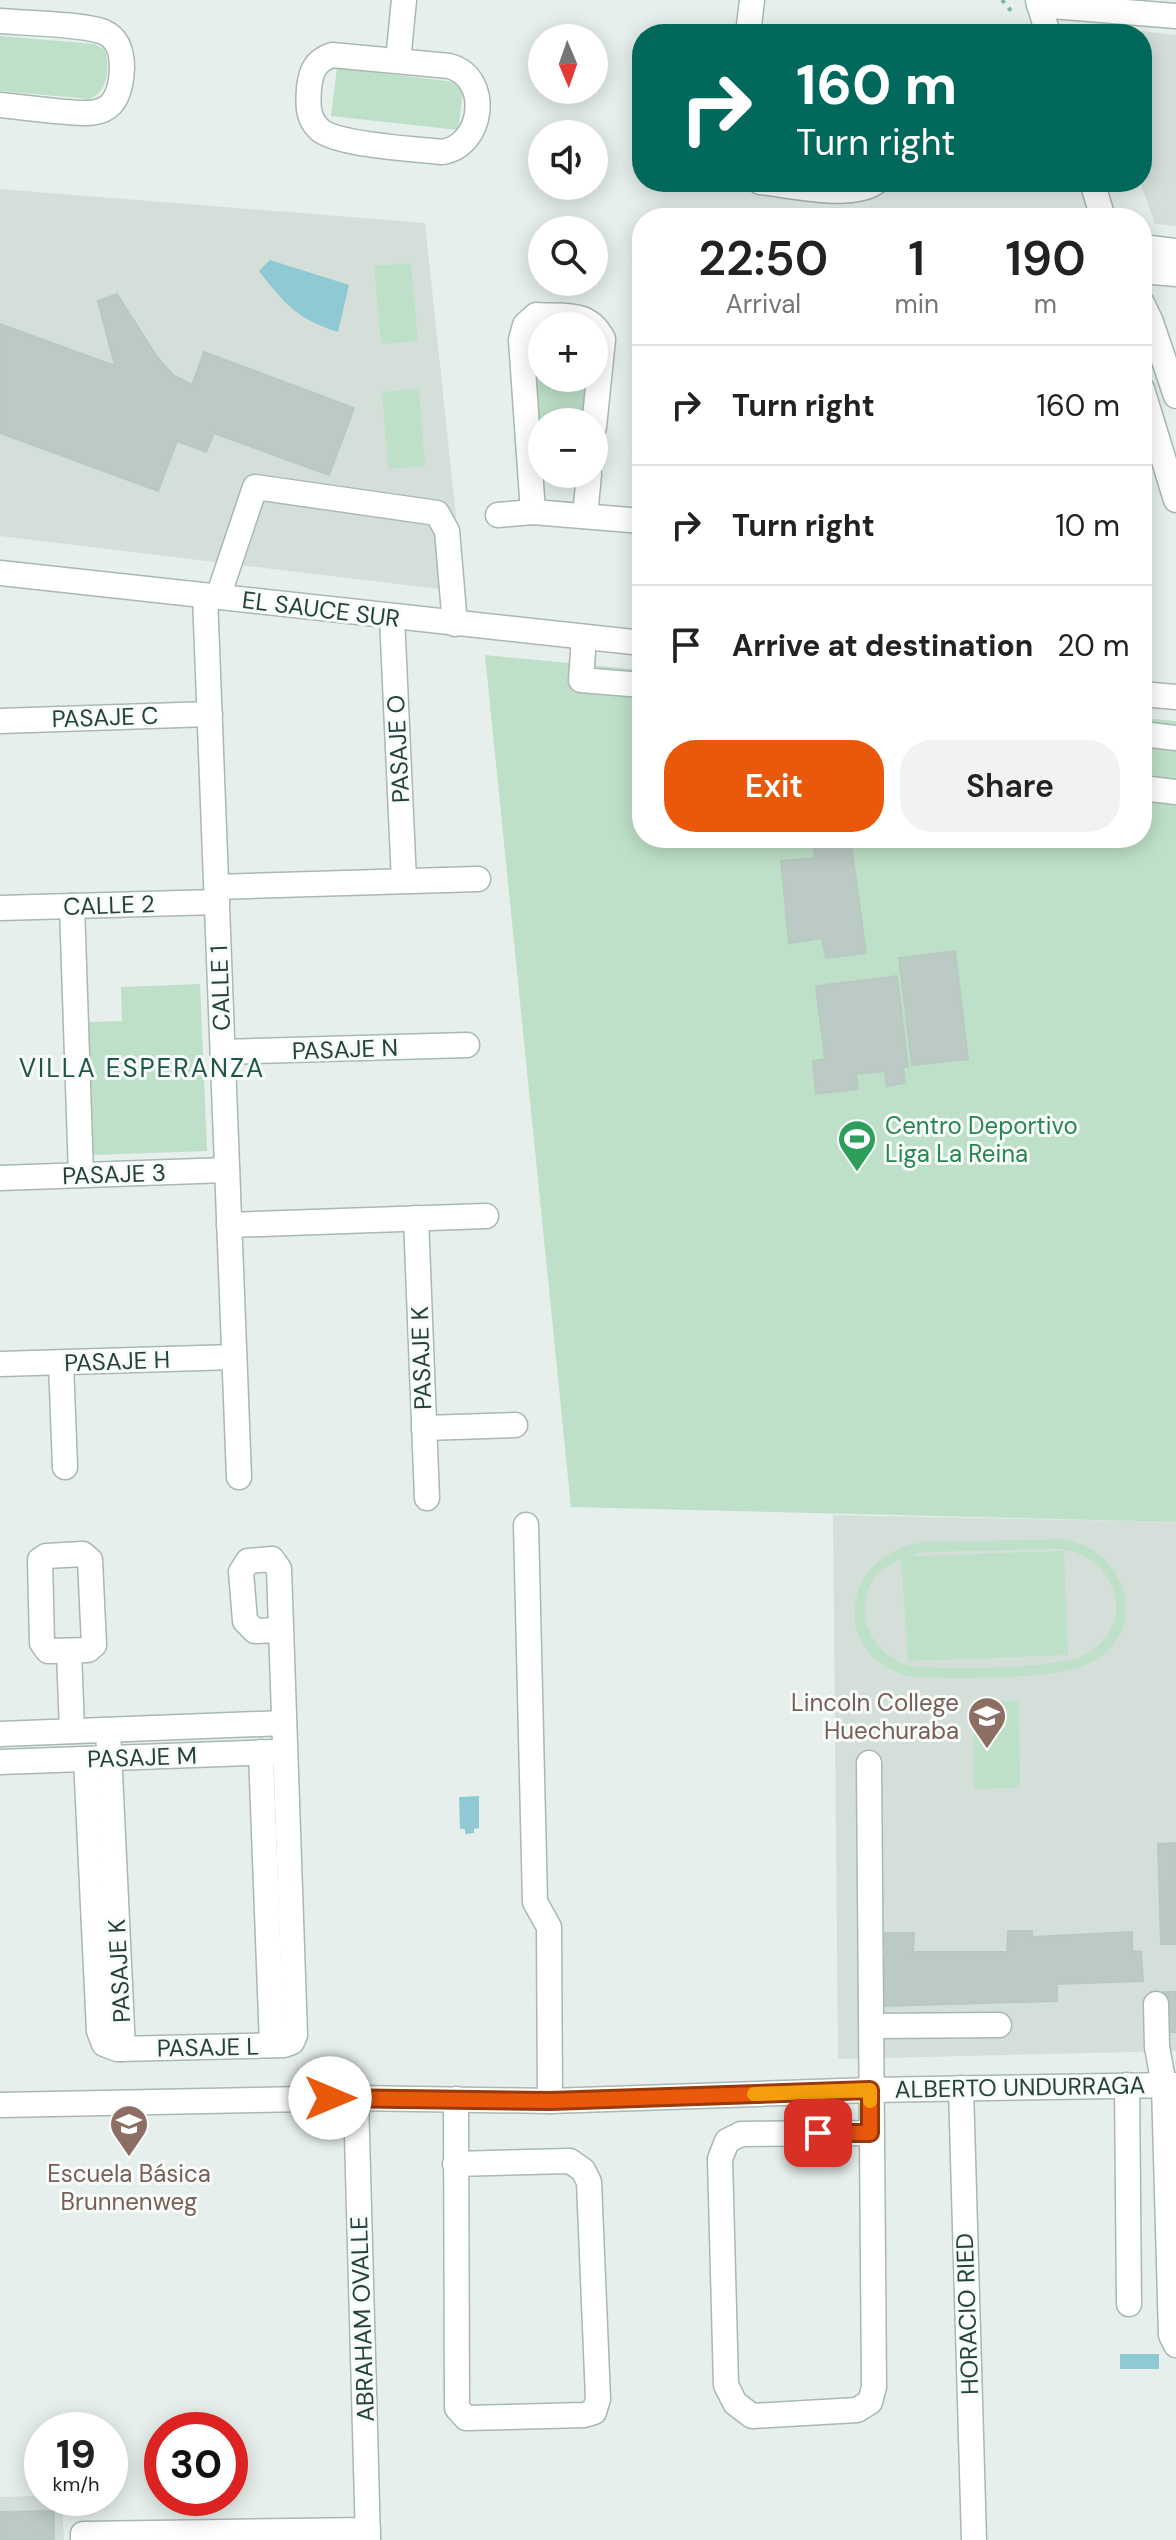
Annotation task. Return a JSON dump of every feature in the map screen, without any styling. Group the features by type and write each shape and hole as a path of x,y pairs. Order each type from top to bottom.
{"street":[{"path":"398,61 404,0"},
{"path":"749,24 752,0"},
{"path":"1045,24 1038,2 1176,16"},
{"path":"0,21 101,31 118,45 122,60 118,95 102,112 85,114 0,105"},
{"path":"339,55 398,61 449,66 469,76 477,98 474,128 464,144 442,152 342,140 325,134 312,122 308,104 311,73 320,61 339,55"},
{"path":"1152,248 1176,251"},
{"path":"1152,272 1176,274"},
{"path":"528,440 521,340 525,325 536,315 585,318 597,327 603,339 596,408"},
{"path":"1152,325 1176,396"},
{"path":"1152,422 1176,500"},
{"path":"211,596 255,487 437,513 447,531 455,624"},
{"path":"531,488 533,512"},
{"path":"585,516 588,488"},
{"path":"498,515 533,512 632,520"},
{"name":"EL SAUCE SUR","path":"0,573 632,642"},
{"name":"CALLE 1","path":"211,596 210,714 239,1477"},
{"name":"PASAJE O","path":"392,617 404,881"},
{"path":"584,637 581,680 632,684"},
{"path":"1152,695 1176,697"},
{"name":"PASAJE C","path":"0,721 210,714"},
{"path":"1152,735 1176,738"},
{"path":"1152,789 1176,792"},
{"path":"217,894 478,879"},
{"name":"CALLE 2","path":"0,908 72,906 217,894"},
{"path":"72,906 81,1175"},
{"name":"PASAJE N","path":"223,1052 467,1045"},
{"name":"PASAJE 3","path":"0,1178 227,1170"},
{"path":"229,1225 486,1216"},
{"name":"PASAJE K","path":"416,1218 427,1498"},
{"name":"PASAJE H","path":"0,1364 234,1357"},
{"path":"61,1363 65,1467"},
{"path":"424,1428 515,1425"},
{"path":"526,1525 535,1902 549,1927 550,2101"},
{"path":"273,1752 284,1723 281,1630"},
{"path":"69,1651 72,1731"},
{"name":"PASAJE M","path":"0,1734 284,1723"},
{"name":"PASAJE K","path":"108,1730 98,1758 123,2049"},
{"name":"PASAJE M","path":"0,1762 273,1752"},
{"name":"PASAJE L","path":"123,2049 282,2044 273,1752"},
{"path":"869,1763 874,2387 870,2402 857,2410 752,2416 735,2403 726,2385 720,2159 727,2141 741,2134 870,2133"},
{"path":"1156,2004 1157,2047 1170,2085 1171,2335 1176,2345"},
{"path":"873,2026 999,2025"},
{"path":"1127,2085 1129,2304"},
{"name":"ALBERTO UNDURRAGA","path":"0,2105 356,2098 550,2101 870,2090 1170,2085"},
{"name":"HORACIO RIED","path":"961,2088 974,2540"},
{"name":"ABRAHAM OVALLE","path":"356,2098 368,2535"},
{"path":"455,2164 570,2161 583,2170 589,2182 598,2399 594,2412 584,2415 466,2418 457,2408 455,2164 456,2099"},
{"path":"83,2540 83,2534 368,2535"}],"path":[{"path":"1002,0 1012,12"}],"shaded area":[{"path":"1152,32 1176,35 1176,226 1155,224 1152,208 1149,208 1144,192 1152,192"},
{"path":"0,189 425,223 464,592 0,536"},
{"name":"Lincoln College Huechuraba","path":"833,1515 1176,1522 1176,2051 838,2059"},
{"path":"24,2496 24,2516 63,2516 64,2540 0,2540 0,2497"}],"green space":[{"path":"0,36 95,44 105,50 107,57 104,85 89,99 0,91"},
{"path":"337,68 464,83 458,130 331,116"},
{"path":"411,263 418,341 381,344 374,266"},
{"path":"419,388 425,466 388,469 382,392"},
{"path":"535,392 586,392 584,408 536,408"},
{"name":"Centro Deportivo Liga La Reina","path":"485,655 632,669 632,848 1152,848 1152,719 1176,721 1176,1522 571,1507"},
{"path":"200,984 207,1151 93,1155 88,1022 122,1021 121,987"},
{"path":"1060,1539 1084,1545 1103,1558 1116,1574 1124,1593 1126,1613 1121,1633 1108,1650 1088,1664 1027,1676 907,1676 882,1664 863,1644 856,1627 856,1597 869,1572 890,1553 929,1542","holes":["1060,1549 1080,1554 1096,1564 1115,1593 1116,1610 1112,1626 1102,1641 1086,1654 1027,1666 909,1666 891,1657 878,1645 869,1630 865,1614 866,1598 872,1583 883,1569 901,1559 908,1661 1068,1655 1064,1551 912,1556 921,1552"]},
{"path":"1019,1701 1020,1788 974,1789 973,1702"}],"water":[{"path":"270,260 349,285 338,332 302,316 276,293 259,271"},
{"path":"479,1796 479,1828 474,1829 474,1833 465,1834 465,1829 460,1829 459,1797"},
{"path":"1120,2354 1159,2354 1159,2369 1120,2369"}],"building":[{"path":"117,294 157,357 173,375 192,385 204,352 354,408 329,475 214,433 206,452 177,441 158,491 0,433 0,324 115,366 98,301"},
{"path":"814,848 852,848 866,953 826,958 822,938 789,943 781,861 815,858"},
{"path":"955,951 968,1059 912,1065 899,958"},
{"path":"897,976 908,1067 903,1067 905,1083 887,1086 885,1071 856,1074 858,1089 816,1094 813,1061 825,1059 816,986"},
{"path":"1176,1843 1176,1944 1161,1944 1158,1844"},
{"path":"1008,1931 1032,1931 1032,1937 1132,1932 1132,1951 1141,1952 1143,1981 1057,1984 1057,2001 882,2006 879,1957 886,1955 884,1933 914,1933 913,1952 1007,1952"},
{"path":"1164,1992 1176,1992 1176,2032 1163,2032"},
{"path":"0,2512 54,2516 54,2540 0,2540"}],"slow traffic":[{"path":"754,2094 870,2090 870,2101"}],"place":[{"name":"Centro Deportivo Liga La Reina","path":"857,1173"},
{"name":"Lincoln College Huechuraba","path":"987,1750"},
{"name":"Escuela Básica Brunnenweg","path":"129,2158"}],"district":[{"name":"VILLA ESPERANZA","path":"142,1068"}],"route":[{"path":"330,2098 550,2101 870,2090 870,2133 818,2133"}]}
